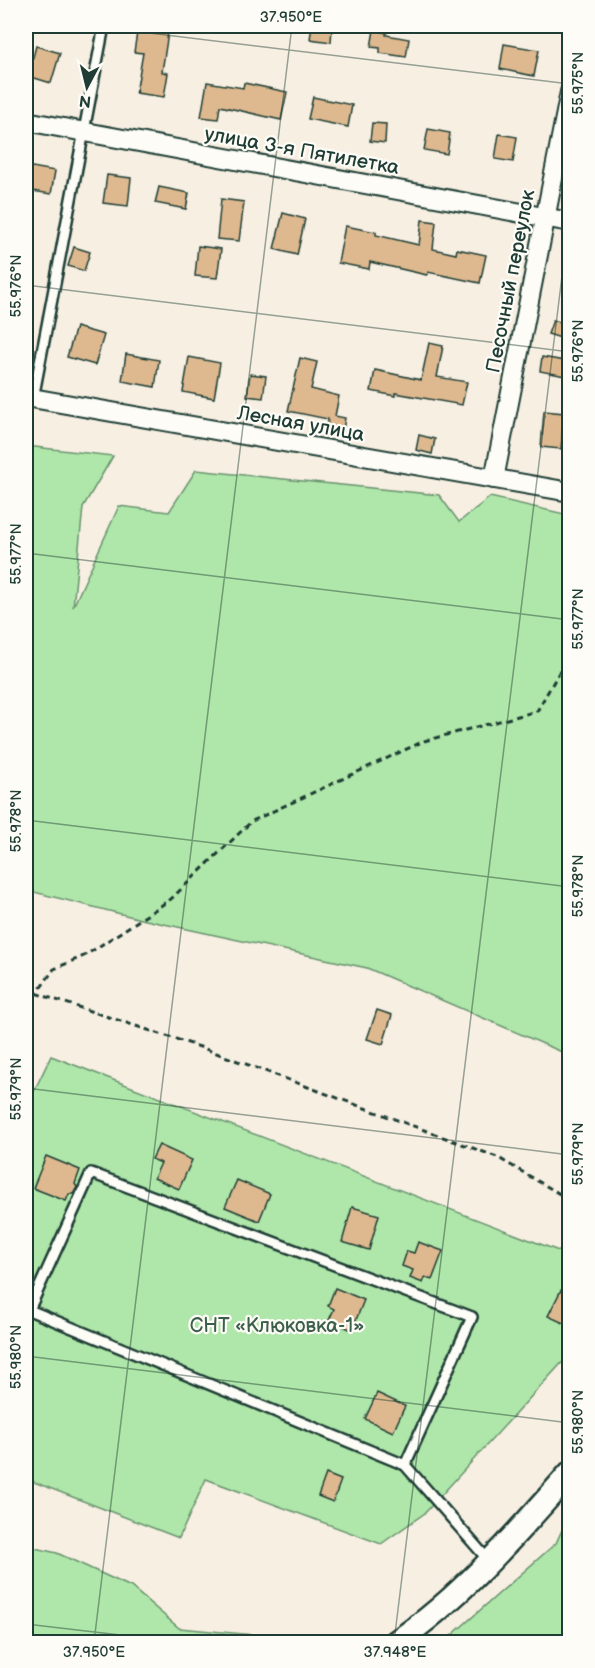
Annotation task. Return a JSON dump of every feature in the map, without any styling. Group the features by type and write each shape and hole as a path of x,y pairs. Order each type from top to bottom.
{"street":[{"name":"Песочный переулок","path":"494,479 570,92"},
{"name":"улица 3-я Пятилетка","path":"26,121 570,222"},
{"name":"Лесная улица","path":"29,398 570,492"},
{"path":"396,1642 414,1630 465,1586 570,1473"}],"lane":[{"path":"29,398 104,26"},
{"path":"405,1465 472,1317 91,1173 29,1310 405,1465 489,1561"}],"path":[{"path":"26,1003 37,993 54,969 86,955 171,899 252,821 424,741 537,711 570,653"},
{"path":"26,990 200,1047 497,1157 570,1200"}],"green space":[{"path":"26,446 113,456 83,507 73,607 119,506 169,512 196,470 439,495 459,522 490,497 569,515 569,1055 367,968 141,919 26,890"},
{"name":"СНТ «Клюковка-1»","path":"51,1056 569,1255 568,1356 425,1513 381,1544 206,1479 179,1538 26,1479 26,1108"},
{"path":"569,1521 569,1642 468,1642 451,1636 556,1543"},
{"path":"26,1546 57,1553 131,1587 179,1628 286,1638 298,1642 26,1642"}],"building":[{"path":"138,26 169,26 162,72 168,73 164,97 136,93 143,53 134,52"},
{"path":"312,26 332,28 331,42 310,39"},
{"path":"374,30 387,33 386,35 409,39 406,57 380,53 380,48 371,47"},
{"path":"504,44 539,50 534,76 500,69"},
{"path":"36,46 60,53 51,83 28,76"},
{"path":"207,82 243,88 244,83 287,92 281,120 220,106 218,119 201,117"},
{"path":"313,97 352,105 348,127 308,119"},
{"path":"372,123 386,124 385,143 370,141"},
{"path":"428,129 450,133 447,154 424,150"},
{"path":"499,134 517,137 513,162 495,159"},
{"path":"26,166 55,171 51,194 26,190"},
{"path":"107,175 131,178 128,206 103,203"},
{"path":"159,187 189,193 186,209 155,203"},
{"path":"221,199 244,202 239,241 217,239"},
{"path":"283,213 305,219 297,255 274,249"},
{"path":"422,220 436,222 433,249 456,254 457,249 486,255 480,283 428,272 427,275 370,262 369,269 338,263 345,226 376,232 376,235 419,245"},
{"path":"198,246 221,249 217,278 195,276"},
{"path":"74,247 90,252 84,271 68,266"},
{"path":"553,320 570,325 570,341 548,334"},
{"path":"76,327 104,335 95,365 67,357"},
{"path":"429,343 443,346 437,377 467,382 462,405 371,391 375,370 421,380"},
{"path":"126,354 159,360 155,387 122,381"},
{"path":"189,357 220,363 214,398 183,392"},
{"path":"542,357 570,362 570,377 540,371"},
{"path":"300,358 317,362 311,389 339,396 335,416 345,418 342,435 326,433 328,419 288,411"},
{"path":"250,374 266,376 263,398 247,396"},
{"path":"544,411 564,413 561,449 541,447"},
{"path":"419,435 435,439 432,454 416,450"},
{"path":"377,1010 392,1015 383,1044 367,1039"},
{"path":"159,1145 192,1160 179,1189 154,1178 161,1163 152,1159"},
{"path":"46,1156 80,1170 75,1184 77,1187 73,1194 69,1194 66,1201 33,1188"},
{"path":"237,1180 270,1194 259,1221 225,1207"},
{"path":"352,1207 379,1215 369,1250 342,1242"},
{"path":"418,1242 443,1251 432,1280 425,1277 423,1283 410,1278 413,1270 402,1266 407,1251 414,1253"},
{"path":"335,1288 364,1300 352,1330 329,1320 334,1309 328,1306"},
{"path":"561,1290 570,1294 570,1326 548,1316"},
{"path":"377,1393 405,1406 393,1432 365,1419"},
{"path":"326,1474 341,1480 333,1502 318,1496"}]}
